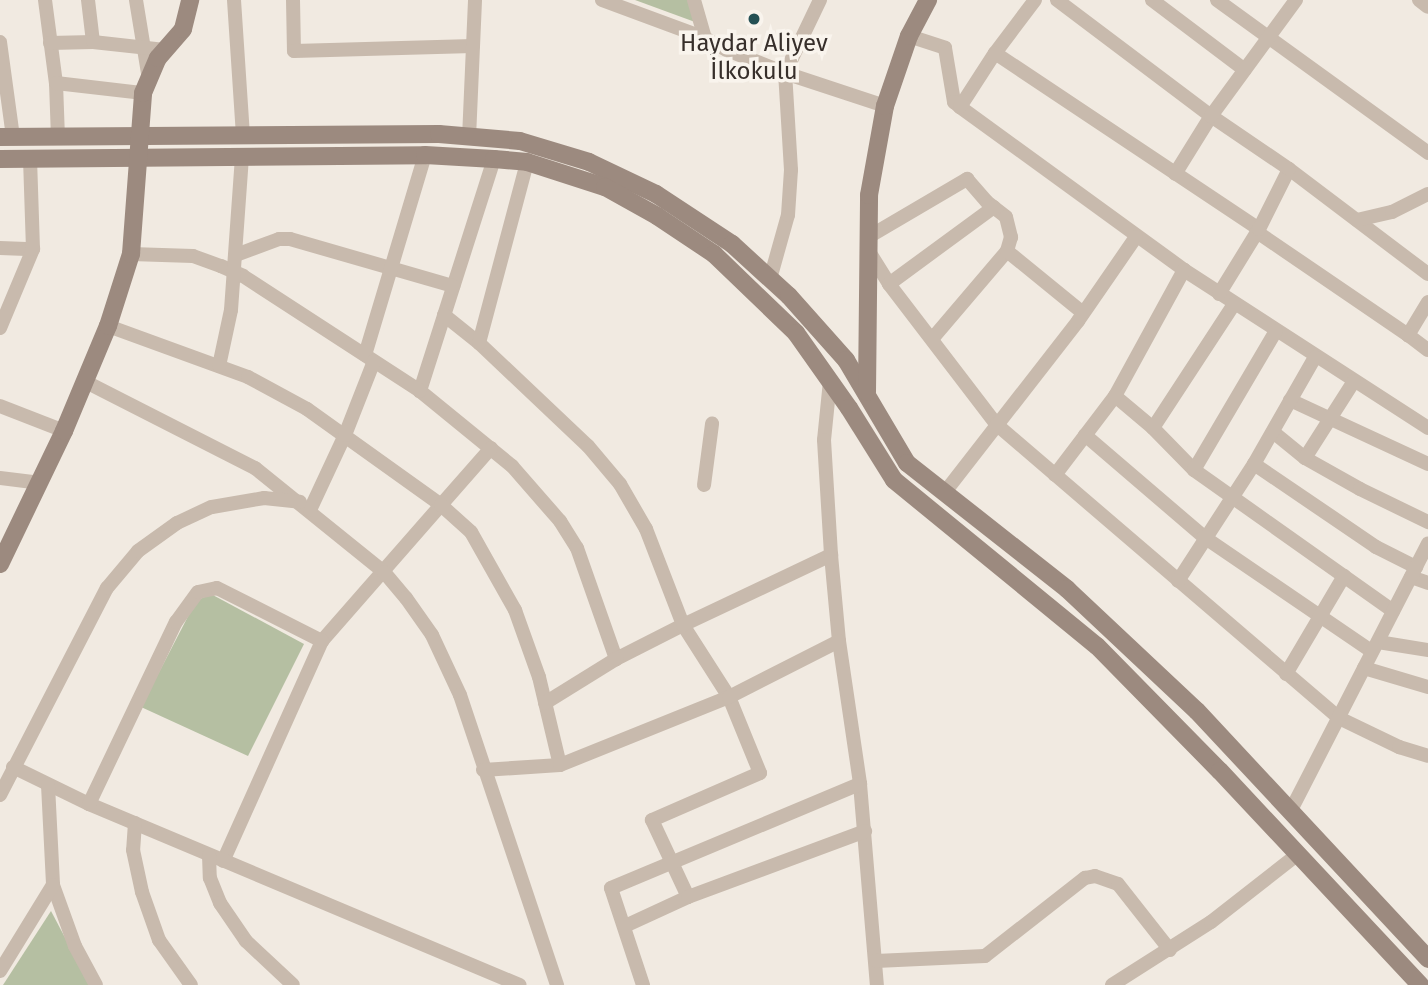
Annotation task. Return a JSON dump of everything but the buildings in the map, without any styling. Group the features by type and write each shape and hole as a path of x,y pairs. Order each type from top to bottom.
{"main road":[{"path":"0,564 64,431 108,326 131,254 138,188 137,136 146,86 165,50 183,29 190,0"},
{"path":"867,394 869,195 885,106 909,36 928,0"},
{"path":"7,137 439,134 520,141 589,162 656,194 732,244 770,279 846,360 907,463 1067,589 1197,711 1428,959"},
{"path":"0,159 425,155 494,159 527,162 605,187 657,216 714,254 796,333 894,480 1097,646 1420,985"}],"street":[{"path":"45,0 56,83 58,138"},
{"path":"88,0 93,42"},
{"path":"56,83 146,86 136,0"},
{"path":"234,0 243,135"},
{"path":"293,0 293,51 473,46"},
{"path":"469,138 475,0"},
{"path":"602,0 705,38 727,50 785,73 885,106"},
{"path":"694,0 705,38"},
{"path":"770,279 789,204 791,170 785,73 820,0"},
{"path":"960,107 995,53 1035,0"},
{"path":"1057,0 1428,274"},
{"path":"1152,0 1245,70"},
{"path":"1217,0 1428,153"},
{"path":"1175,174 1211,116 1296,0"},
{"path":"1419,0 1428,7"},
{"path":"909,36 945,48 954,102 960,107 1184,270 1428,428"},
{"path":"0,42 7,137"},
{"path":"50,43 93,42 165,50"},
{"path":"995,53 1258,230 1428,350"},
{"path":"305,506 345,435 425,155"},
{"path":"219,366 231,310 242,157"},
{"path":"0,328 33,249 30,159"},
{"path":"420,391 494,159"},
{"path":"478,343 527,162"},
{"path":"1219,293 1258,230 1289,169"},
{"path":"933,338 1007,251 1011,237 1006,217 967,179 869,243 889,285 933,338 996,424 1339,718 1424,751"},
{"path":"1357,220 1392,212 1428,194"},
{"path":"889,285 994,207"},
{"path":"945,492 1083,313 1136,237"},
{"path":"236,255 279,239 290,239 453,286"},
{"path":"0,248 33,249"},
{"path":"1007,251 1083,313"},
{"path":"131,254 193,256 234,272 420,391 491,448 560,521 577,548 616,659"},
{"path":"1055,475 1115,396 1184,270"},
{"path":"1408,335 1428,302"},
{"path":"1153,428 1234,304"},
{"path":"444,315 478,343 588,446 620,484 646,529 684,625 729,697 760,773 652,820 688,897"},
{"path":"108,326 248,377 295,402 441,505 471,532 515,611 545,704 560,765"},
{"path":"1194,470 1276,331"},
{"path":"1178,581 1204,537 1254,464 1315,357"},
{"path":"830,381 824,440 831,555 839,641 860,783 877,985"},
{"path":"1305,458 1354,381"},
{"path":"86,382 234,457 305,506 384,572 432,635 460,695 557,985"},
{"path":"1115,396 1153,428 1194,470 1393,611"},
{"path":"1290,400 1428,464"},
{"path":"0,406 64,431"},
{"path":"704,485 712,424"},
{"path":"1272,432 1305,458 1360,489 1428,522"},
{"path":"1085,435 1204,537 1323,616 1374,647 1428,650"},
{"path":"223,861 322,641 491,448"},
{"path":"1254,464 1428,583"},
{"path":"0,478 39,483"},
{"path":"0,795 107,588 138,551 177,523 212,507 264,498 305,506"},
{"path":"1290,812 1428,543"},
{"path":"545,704 616,659 831,555"},
{"path":"1286,674 1323,616 1344,576"},
{"path":"89,804 176,622 198,592 217,588 322,641"},
{"path":"483,770 560,765 729,697 839,641"},
{"path":"1364,668 1428,687"},
{"path":"13,768 89,804 520,985"},
{"path":"643,985 611,888 860,783"},
{"path":"48,785 53,885 75,946 96,985"},
{"path":"135,823 133,850 142,892 159,940 191,985"},
{"path":"625,926 688,897 865,831"},
{"path":"1112,985 1170,950 1298,854"},
{"path":"209,855 210,878 219,903 246,941 293,985"},
{"path":"876,961 985,956 1085,878 1095,876 1118,884 1170,950"},
{"path":"0,971 53,885"}],"green space":[{"path":"635,0 688,0 695,22"},
{"path":"211,594 304,644 248,756 141,707 196,601"},
{"path":"51,911 90,985 3,985"}],"place":[{"name":"Haydar Aliyev İlkokulu","path":"754,19"}]}
